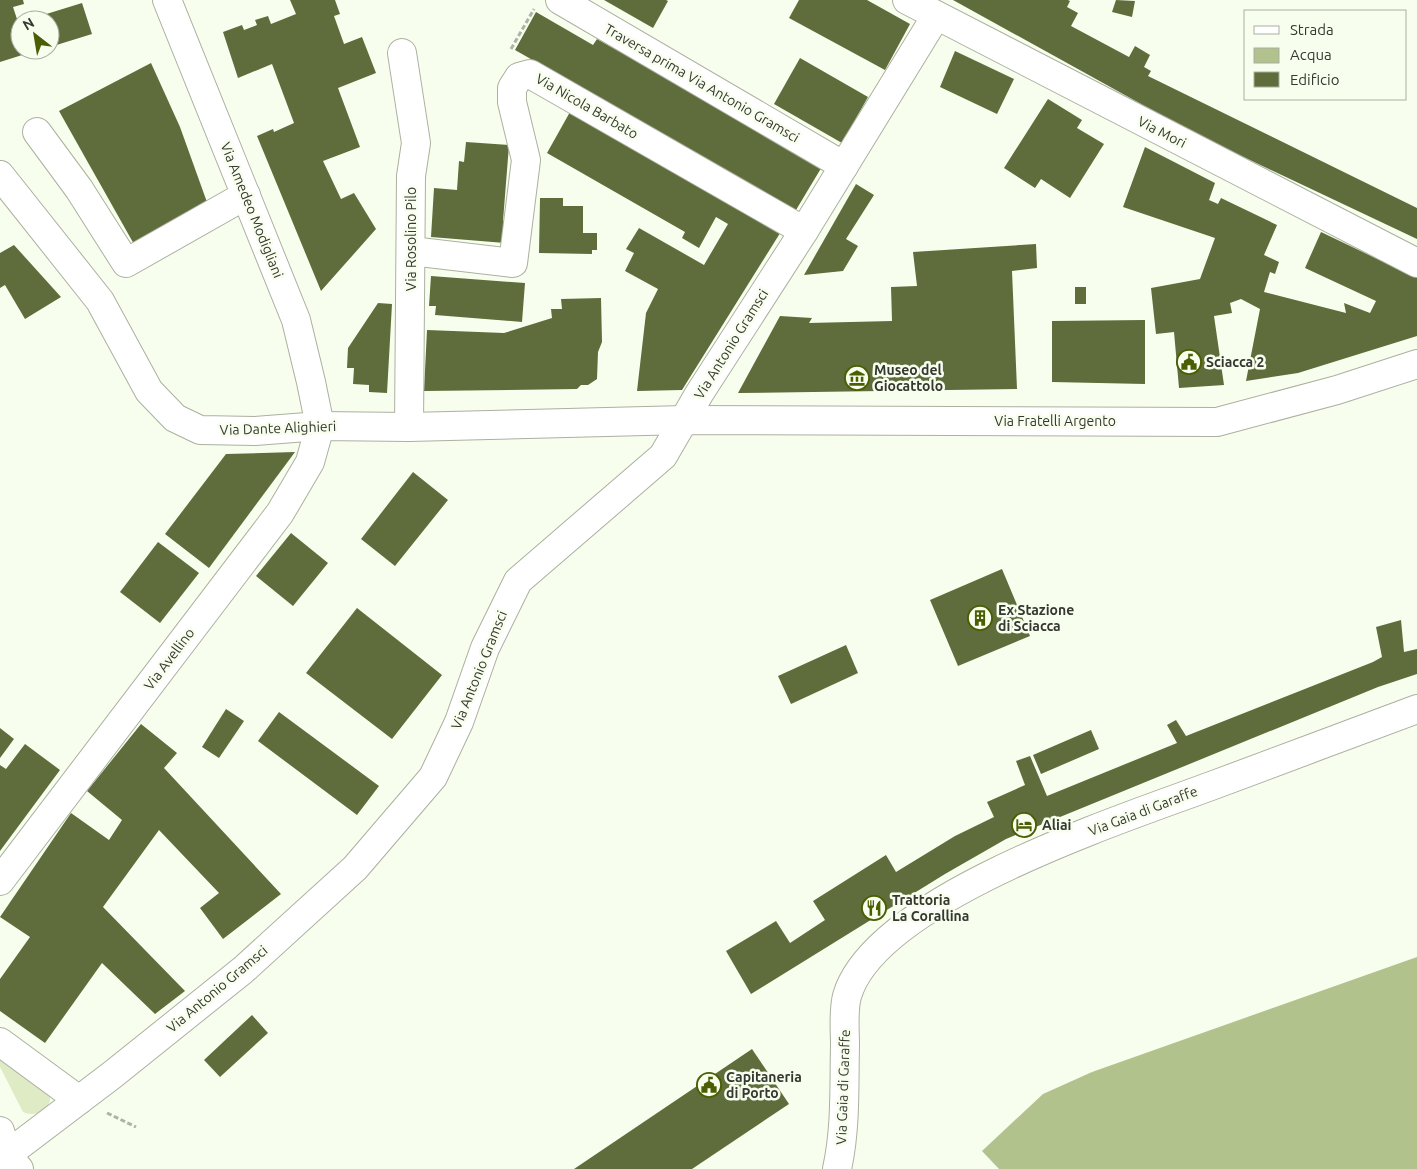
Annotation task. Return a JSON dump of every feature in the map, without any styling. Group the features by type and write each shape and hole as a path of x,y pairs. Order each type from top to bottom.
{"street":[{"name":"Via Amedeo Modigliani","path":"167,0 296,320 320,426"},
{"name":"Via Mori","path":"907,0 1417,263"},
{"name":"Traversa prima Via Antonio Gramsci","path":"547,4 844,166"},
{"name":"Via Antonio Gramsci","path":"7,1154 79,1100 243,970 355,868 433,776 459,722 485,648 518,581 662,456 685,420 698,394 804,231 936,16"},
{"name":"Via Rosolino Pilo","path":"402,53 416,143 411,176 409,427"},
{"name":"Via Nicola Barbato","path":"411,251 513,264 526,160 511,94 514,82 519,77 530,74 804,231"},
{"path":"37,132 79,189 126,263 246,195"},
{"name":"Via Dante Alighieri","path":"0,175 100,301 149,391 175,418 200,430 255,431 320,426 409,427 685,420"},
{"name":"Via Fratelli Argento","path":"685,420 1217,422 1336,390 1417,364"},
{"name":"Via Avellino","path":"0,881 280,512 310,462 320,426"},
{"name":"Via Gaia di Garaffe","path":"838,1169 843,1142 847,996 857,973 875,950 909,923 975,881 1055,845 1417,709"},
{"path":"0,1042 79,1100"}],"path":[{"path":"519,77 510,58 512,47 547,4"}],"shaded area":[{"path":"0,1050 50,1094 50,1101 43,1111 35,1114 23,1112 0,1067"}],"water":[{"path":"1417,957 1417,1169 999,1169 982,1151 1043,1094 1092,1072"}],"building":[{"path":"0,0 23,0 24,4 13,7 14,10 10,10 10,59 0,62"},
{"path":"290,0 335,0 340,14 334,16 344,44 362,37 376,73 338,88 360,147 323,161 341,199 354,193 376,229 321,291 257,136 273,129 274,132 294,123 272,64 238,78 223,32 242,25 244,30 257,25 255,20 268,16 271,24 296,14"},
{"path":"604,0 666,0 668,1 653,28"},
{"path":"799,0 867,0 910,24 885,70 789,18"},
{"path":"953,0 1070,1 1067,7 1078,13 1071,26 1129,57 1135,46 1150,55 1144,67 1151,71 1148,76 1417,208 1417,239 1197,135"},
{"path":"1116,0 1135,1 1132,17 1112,12"},
{"path":"82,3 92,34 60,44 59,10"},
{"path":"536,12 593,45 597,39 823,165 796,210 515,50"},
{"path":"955,51 1014,79 997,114 940,87"},
{"path":"800,58 868,97 842,143 774,104"},
{"path":"151,63 180,127 208,205 135,246 59,111"},
{"path":"1048,99 1082,120 1077,128 1104,144 1070,198 1041,179 1035,188 1004,168"},
{"path":"570,112 782,230 682,390 637,391 646,313 658,289 625,271 634,253 626,249 639,228 704,265 728,224 716,217 699,248 682,238 685,232 547,153"},
{"path":"466,142 509,145 503,221 507,221 505,243 431,237 434,188 457,190 459,161 464,162"},
{"path":"1145,147 1215,183 1209,200 1218,204 1221,198 1277,225 1264,255 1279,262 1275,274 1270,272 1264,292 1346,313 1344,303 1370,313 1376,301 1305,268 1321,232 1417,278 1417,336 1298,373 1246,381 1260,309 1241,299 1230,303 1232,313 1214,316 1224,385 1179,388 1174,332 1156,334 1151,288 1200,279 1215,238 1123,207"},
{"path":"856,184 874,195 846,239 858,246 843,271 804,275"},
{"path":"540,198 563,198 563,206 583,206 583,233 597,233 597,250 592,250 592,254 539,253"},
{"path":"1036,244 1037,268 1012,271 1017,389 738,393 780,316 812,318 809,323 892,321 891,287 917,286 913,252"},
{"path":"14,245 61,297 25,319 5,285 0,288 0,253"},
{"path":"431,276 525,283 522,322 435,315 436,306 429,306"},
{"path":"1075,287 1086,287 1086,304 1075,304"},
{"path":"601,298 602,342 598,352 597,379 588,385 581,385 577,389 424,391 427,330 504,333 552,318 551,309 562,309 561,299"},
{"path":"378,303 392,304 387,393 369,392 369,385 353,384 354,368 347,368 348,348"},
{"path":"1145,320 1145,384 1052,382 1052,321"},
{"path":"295,452 209,568 165,534 226,454"},
{"path":"413,472 448,500 395,566 361,539"},
{"path":"291,533 328,563 293,606 256,576"},
{"path":"158,542 199,573 160,623 120,592"},
{"name":"Ex Stazione di Sciacca","path":"1002,569 1030,636 958,666 930,600"},
{"path":"357,608 442,675 392,739 306,673"},
{"path":"1401,620 1404,652 1417,649 1417,674 1378,687 1006,839 945,874 751,994 726,951 776,921 790,943 825,920 813,901 886,855 896,872 955,836 994,817 987,802 1025,785 1016,761 1030,756 1047,796 1177,743 1167,725 1176,720 1186,736 1373,662 1382,657 1376,627"},
{"path":"846,645 858,673 791,704 778,676"},
{"path":"226,709 244,721 219,758 202,747"},
{"path":"279,712 379,786 357,815 258,741"},
{"path":"141,724 177,753 164,768 281,894 223,939 200,908 219,893 159,830 103,907 185,991 155,1014 102,963 45,1043 0,1011 0,979 30,937 0,917 71,813 109,840 122,820 87,791"},
{"path":"0,728 14,739 0,758"},
{"path":"1091,730 1099,749 1041,774 1033,755"},
{"path":"25,744 60,770 0,851 0,765 6,769"},
{"path":"252,1015 268,1033 220,1077 204,1060"},
{"path":"752,1049 789,1104 692,1169 574,1169"}],"place":[{"name":"Sciacca 2","path":"1189,362"},
{"name":"Museo del Giocattolo","path":"857,378"},
{"name":"Ex Stazione di Sciacca","path":"980,618"},
{"name":"Aliai","path":"1024,825"},
{"name":"Trattoria La Corallina","path":"874,908"},
{"name":"Capitaneria di Porto","path":"709,1085"}]}
